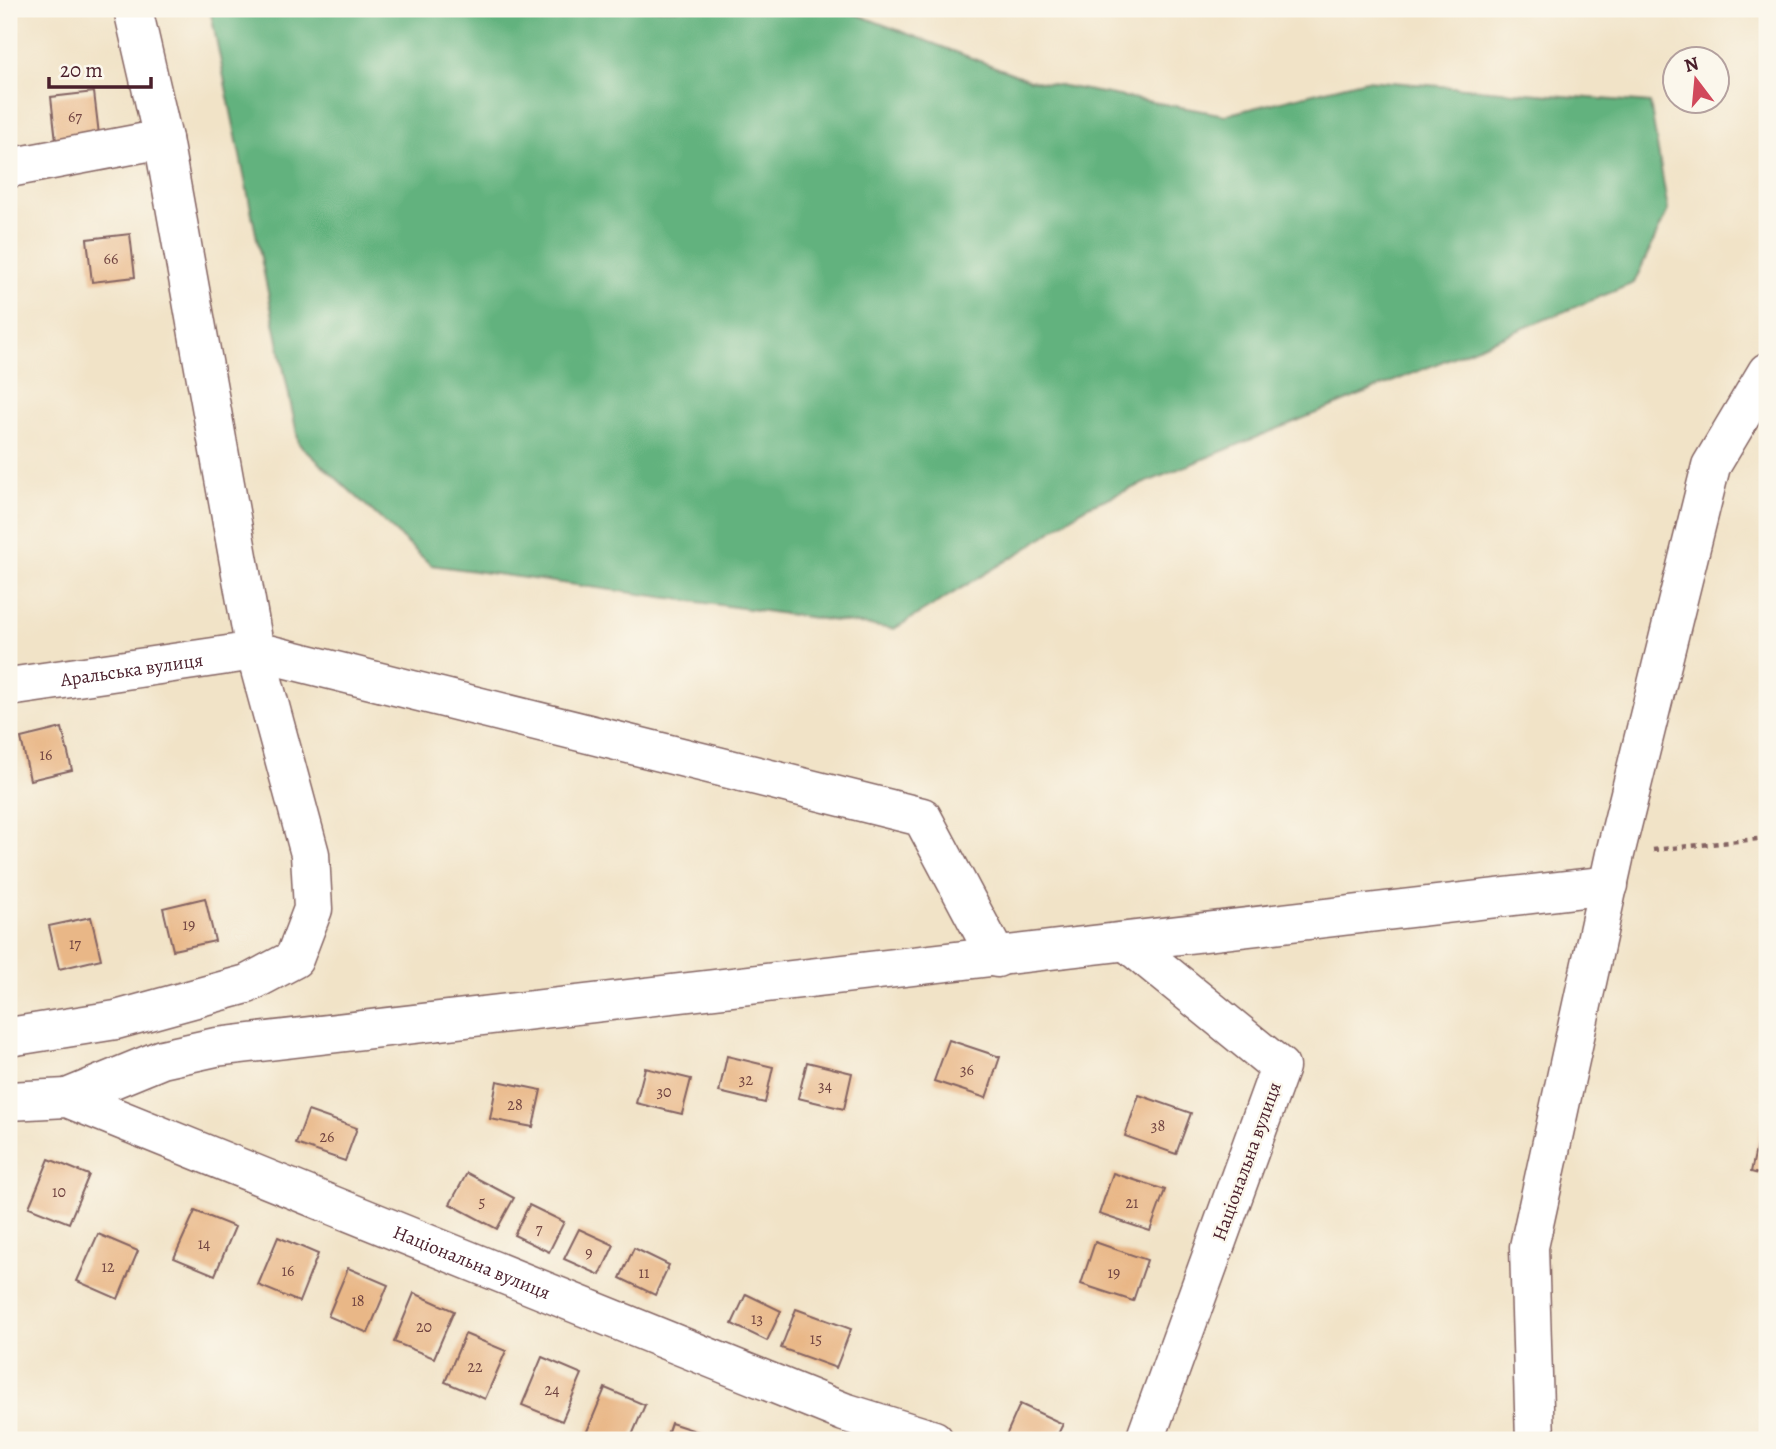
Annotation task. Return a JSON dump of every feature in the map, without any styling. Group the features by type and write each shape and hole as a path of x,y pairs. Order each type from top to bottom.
{"street":[{"path":"9,1037 116,1020 247,984 294,959 313,909 310,854 255,651 163,139 133,9"},
{"path":"9,168 163,139"},
{"path":"1535,1440 1529,1247 1612,870 1710,466 1767,372"},
{"path":"255,651 922,817 997,958"},
{"name":"Аральська вулиця","path":"9,687 255,651"},
{"path":"66,1098 162,1059 216,1047 1128,943 1612,870"},
{"name":"Національна вулиця","path":"1128,943 1280,1067 1145,1440"},
{"name":"Національна вулиця","path":"9,1101 66,1098 831,1407 934,1440"}],"path":[{"path":"1612,870 1767,838"}],"green space":[{"path":"210,9 842,9 1030,80 1225,115 1366,80 1650,103 1668,210 1634,283 1086,507 1026,549 894,629 431,565 299,444"}],"building":[{"path":"94,92 99,135 56,141 51,97"},
{"path":"130,234 135,277 92,282 87,239"},
{"path":"62,728 72,770 30,780 21,738"},
{"path":"205,898 215,941 173,950 163,908"},
{"path":"91,917 101,959 59,969 49,926"},
{"path":"949,1040 1000,1057 986,1098 934,1081"},
{"path":"727,1056 773,1067 765,1103 719,1092"},
{"path":"807,1062 852,1073 844,1109 798,1098"},
{"path":"645,1068 691,1079 682,1114 636,1103"},
{"path":"497,1081 541,1090 533,1127 490,1119"},
{"path":"1139,1095 1191,1113 1176,1154 1125,1136"},
{"path":"1767,1104 1767,1176 1751,1172"},
{"path":"308,1111 357,1128 345,1161 296,1144"},
{"path":"49,1159 89,1175 69,1223 29,1207"},
{"path":"467,1173 514,1198 497,1229 450,1204"},
{"path":"1113,1173 1165,1190 1150,1231 1099,1214"},
{"path":"529,1205 564,1222 549,1252 514,1235"},
{"path":"195,1211 235,1227 215,1275 174,1258"},
{"path":"579,1229 614,1245 600,1275 564,1259"},
{"path":"98,1234 138,1251 118,1299 77,1281"},
{"path":"278,1237 318,1254 299,1302 258,1285"},
{"path":"1095,1242 1147,1260 1133,1301 1081,1284"},
{"path":"634,1248 669,1265 655,1295 620,1278"},
{"path":"348,1268 388,1285 368,1333 328,1316"},
{"path":"414,1293 454,1311 434,1358 394,1342"},
{"path":"746,1294 781,1311 767,1341 732,1324"},
{"path":"796,1309 851,1329 836,1368 781,1348"},
{"path":"465,1334 506,1351 485,1399 445,1382"},
{"path":"542,1357 582,1374 562,1421 522,1405"},
{"path":"605,1388 645,1405 630,1440 595,1440 585,1436"},
{"path":"1020,1404 1063,1424 1055,1440 1004,1440"},
{"path":"671,1423 723,1440 665,1440"}]}
